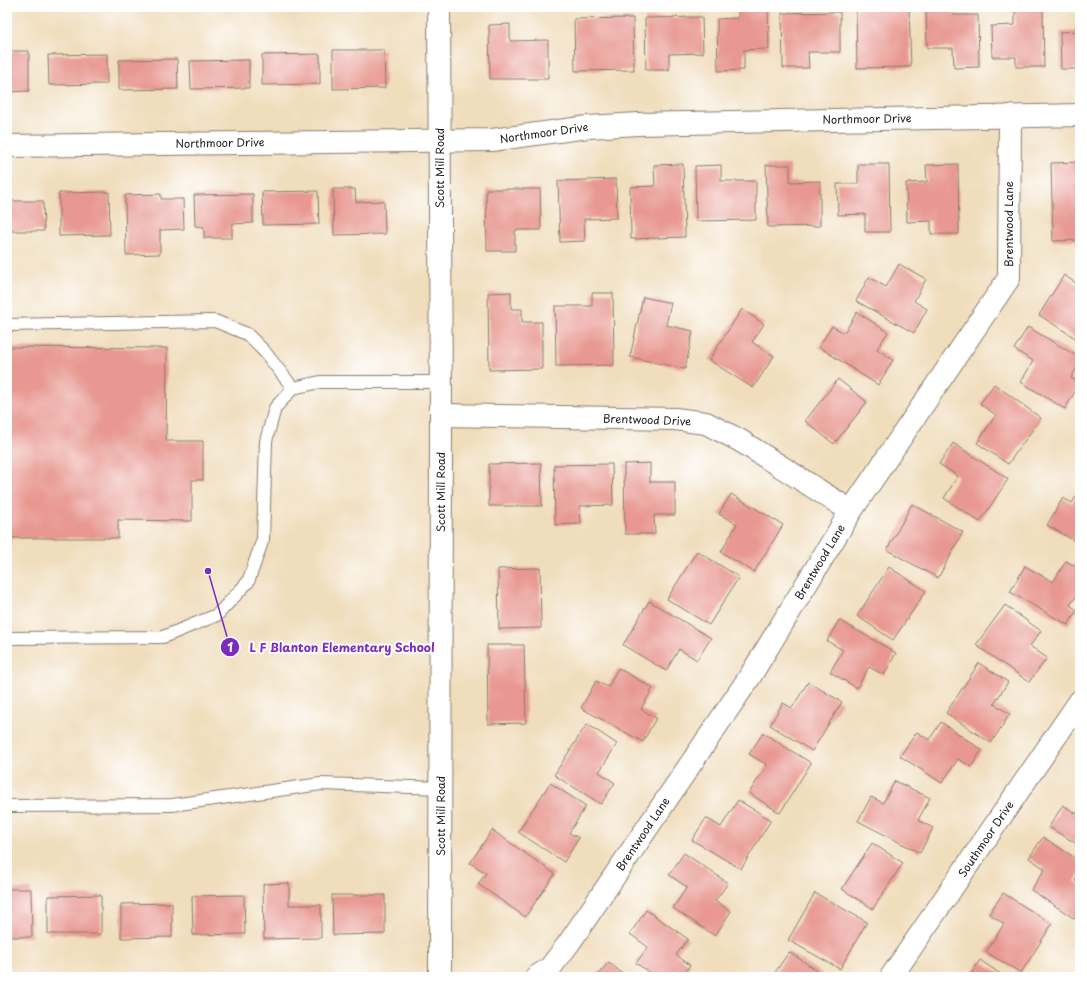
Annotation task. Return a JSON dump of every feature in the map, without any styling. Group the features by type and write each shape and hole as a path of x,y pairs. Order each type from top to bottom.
{"street":[{"name":"Scott Mill Road","path":"439,7 441,382 440,977"},
{"name":"Northmoor Drive","path":"7,146 492,140 588,127 638,124 1080,115"},
{"name":"Brentwood Lane","path":"536,977 550,968 569,943 749,678 851,511 1009,278 1010,116"},
{"name":"Brentwood Drive","path":"441,415 675,419 706,423 740,440 851,511"},
{"name":"Southmoor Drive","path":"891,977 1080,700"}],"lane":[{"path":"7,325 215,321 247,334 264,351 293,388"},
{"path":"7,638 163,637 217,615 248,582 263,540 266,441 275,408 293,388 320,382 441,382"},
{"path":"7,806 172,805 321,784 441,788"}],"building":[{"path":"738,7 768,7 769,49 744,50 744,70 718,71 717,19 738,18"},
{"path":"926,7 954,7 954,15 978,15 979,67 954,68 953,48 927,48"},
{"path":"1015,7 1043,7 1044,67 1016,67 1016,57 992,57 991,26 1015,25"},
{"path":"909,8 911,67 857,68 856,9"},
{"path":"840,12 840,52 808,52 809,68 783,68 782,13"},
{"path":"702,17 703,53 669,54 669,70 646,70 645,18"},
{"path":"633,18 634,70 575,71 574,19"},
{"path":"510,24 510,41 548,40 548,79 490,79 489,25"},
{"path":"1080,31 1080,69 1061,69 1060,32"},
{"path":"333,50 384,50 385,88 333,89"},
{"path":"7,51 29,51 29,91 7,92"},
{"path":"107,54 107,84 49,85 48,55"},
{"path":"320,54 320,84 262,85 262,55"},
{"path":"177,59 178,89 119,90 119,60"},
{"path":"249,60 249,88 191,89 190,61"},
{"path":"1080,162 1080,240 1053,241 1051,163"},
{"path":"683,164 685,237 631,239 630,187 655,186 654,165"},
{"path":"858,164 889,164 890,232 865,232 865,214 838,215 837,184 858,184"},
{"path":"958,164 959,234 931,234 931,221 907,222 906,183 927,182 926,165"},
{"path":"721,165 721,181 756,181 756,220 696,221 695,166"},
{"path":"766,165 790,165 790,182 820,181 820,226 768,227"},
{"path":"616,179 617,218 584,219 585,241 560,242 558,181"},
{"path":"333,189 355,189 356,202 384,201 385,234 334,235"},
{"path":"486,189 540,189 541,230 515,230 515,251 487,251"},
{"path":"318,191 319,224 263,225 262,192"},
{"path":"109,192 110,235 59,236 59,193"},
{"path":"161,194 161,199 183,199 184,229 160,230 160,254 126,255 125,195"},
{"path":"253,194 253,223 232,224 232,238 204,238 204,227 195,226 194,195"},
{"path":"7,201 43,201 44,231 7,231"},
{"path":"899,264 926,279 914,301 927,309 914,333 856,301 869,277 886,287"},
{"path":"1064,275 1080,286 1080,341 1039,315"},
{"path":"511,292 511,309 522,309 522,322 542,322 542,369 489,370 488,293"},
{"path":"592,293 613,293 614,365 556,366 555,306 592,306"},
{"path":"643,297 671,303 666,325 693,331 685,369 630,357"},
{"path":"742,309 764,324 752,342 774,356 753,388 709,360"},
{"path":"857,312 888,332 877,349 893,360 878,385 819,347 832,326 844,333"},
{"path":"1028,327 1080,358 1080,362 1071,378 1080,383 1065,409 1021,382 1033,361 1014,349"},
{"path":"7,347 167,348 166,441 203,441 203,480 192,480 192,521 118,520 118,538 7,538"},
{"path":"838,379 867,402 834,444 805,421"},
{"path":"994,384 1041,418 1008,464 977,443 996,415 980,404"},
{"path":"953,443 1008,479 980,522 944,498 958,476 939,464"},
{"path":"541,463 542,506 489,506 489,464"},
{"path":"650,463 650,482 675,482 675,515 654,515 655,534 625,534 624,464"},
{"path":"612,464 613,505 580,506 581,524 555,525 554,465"},
{"path":"1080,490 1080,544 1047,525 1063,498 1072,503"},
{"path":"731,494 783,525 754,572 721,552 737,524 719,514"},
{"path":"912,504 963,532 938,578 887,550"},
{"path":"697,551 739,577 709,625 667,599"},
{"path":"1066,561 1080,569 1080,591 1070,605 1077,610 1068,625 1010,592 1025,566 1053,582"},
{"path":"889,567 926,591 893,640 857,616"},
{"path":"540,568 541,628 499,629 498,569"},
{"path":"649,601 711,638 697,660 679,649 666,671 623,645"},
{"path":"1005,605 1041,631 1030,646 1047,658 1029,682 976,645"},
{"path":"839,620 896,653 884,675 869,667 857,688 830,672 843,650 827,641"},
{"path":"487,645 524,645 526,723 488,724"},
{"path":"979,663 1008,682 994,704 1010,714 991,743 946,713"},
{"path":"618,668 653,688 641,709 656,718 643,742 581,708 596,681 608,687"},
{"path":"808,682 842,702 812,751 770,725 783,703 792,708"},
{"path":"941,722 982,750 971,767 958,759 942,783 900,756 917,732 929,740"},
{"path":"587,724 617,744 599,772 615,783 601,804 554,775"},
{"path":"763,733 811,763 780,813 749,793 767,765 749,754"},
{"path":"895,781 930,798 918,820 933,828 920,853 858,821 871,797 883,803"},
{"path":"550,783 586,806 569,833 579,838 564,862 518,832"},
{"path":"738,800 771,820 741,869 692,840 706,818 721,827"},
{"path":"1063,805 1077,814 1080,808 1080,846 1049,827"},
{"path":"492,830 555,874 525,917 478,884 486,873 470,863"},
{"path":"1043,837 1080,861 1080,873 1075,881 1080,885 1080,911 1075,919 1031,890 1045,869 1029,858"},
{"path":"872,843 903,863 873,909 842,889"},
{"path":"684,853 728,883 715,901 731,911 715,936 673,908 687,887 669,875"},
{"path":"289,883 289,905 321,905 321,938 264,939 263,884"},
{"path":"7,889 31,889 32,937 7,937"},
{"path":"815,893 867,922 840,969 788,940"},
{"path":"1003,893 1052,924 1021,973 986,952 1004,924 989,914"},
{"path":"101,895 101,934 48,934 48,896"},
{"path":"244,895 245,934 193,935 192,896"},
{"path":"332,895 385,895 385,934 333,935"},
{"path":"172,903 172,937 121,938 121,904"},
{"path":"646,910 688,939 676,955 690,965 682,977 656,977 636,963 648,947 630,934"},
{"path":"789,952 827,977 772,977"},
{"path":"980,960 1005,977 969,977"},
{"path":"609,962 626,977 596,977"}],"place":[{"name":"L F Blanton Elementary School","path":"208,571"}]}
